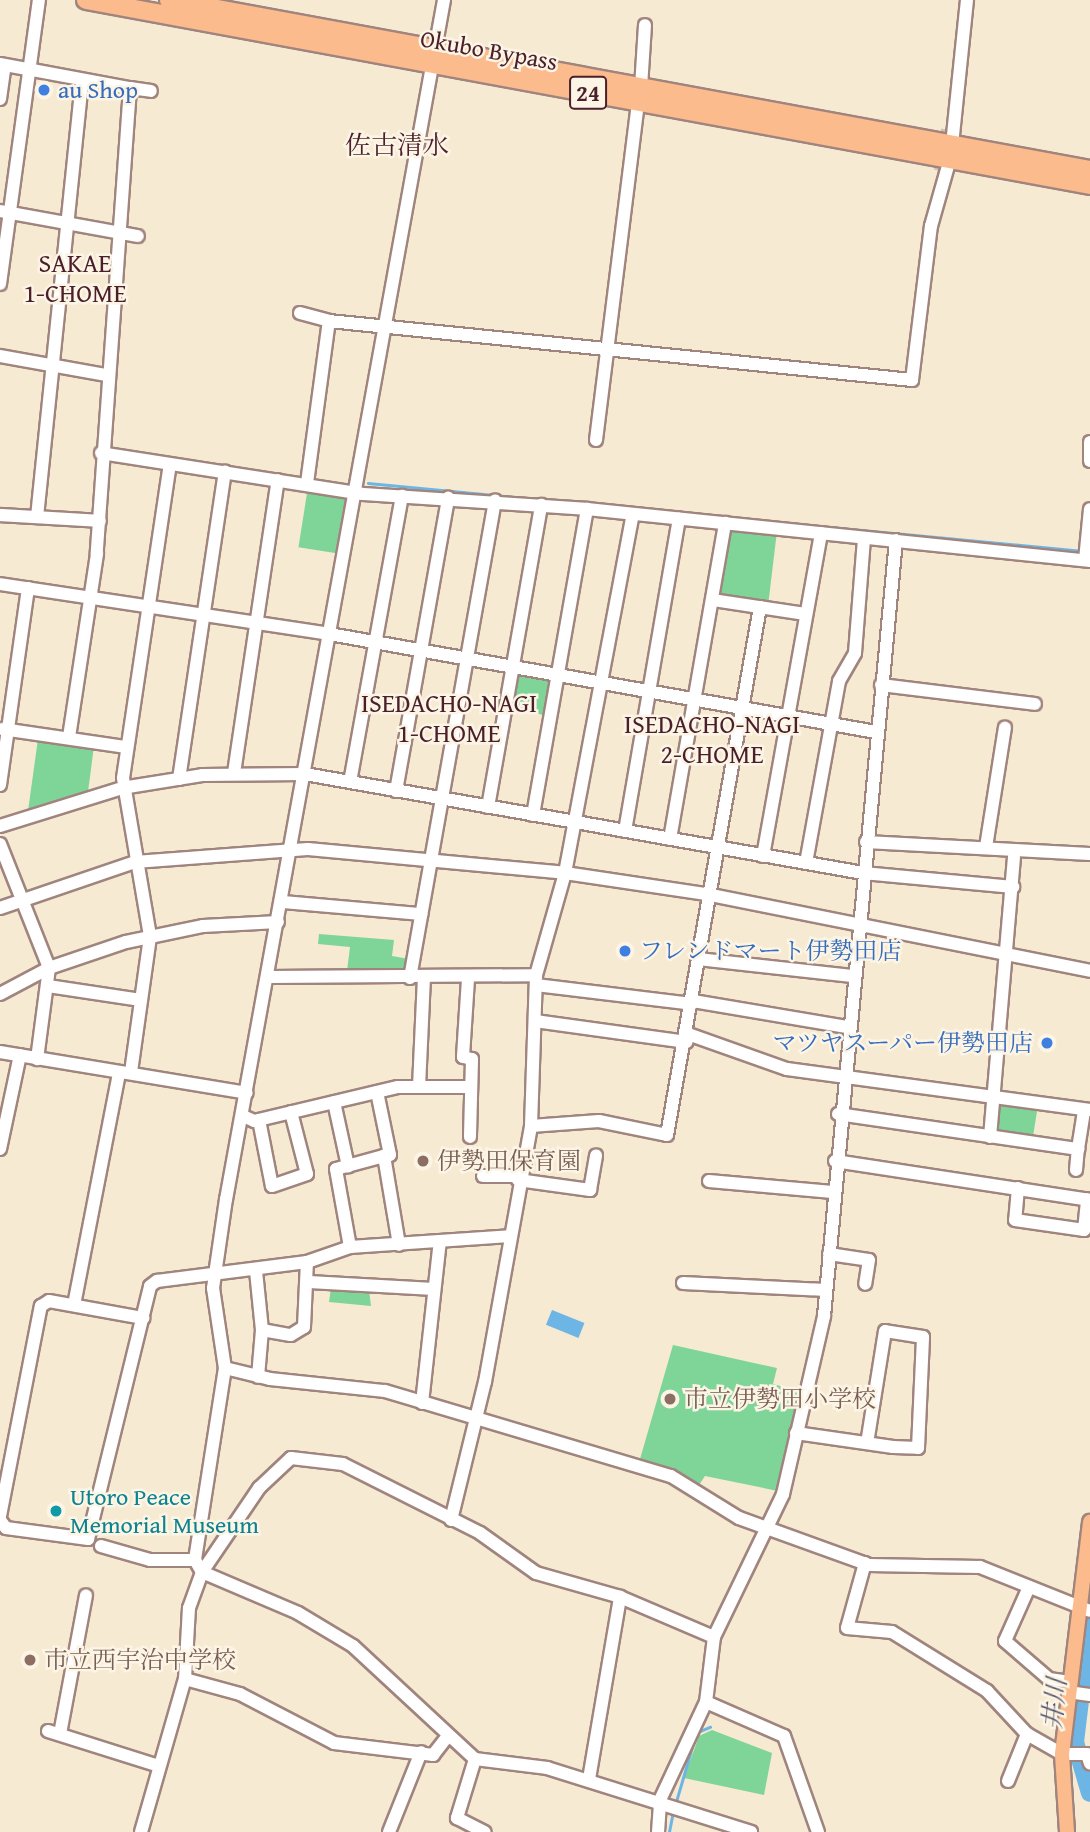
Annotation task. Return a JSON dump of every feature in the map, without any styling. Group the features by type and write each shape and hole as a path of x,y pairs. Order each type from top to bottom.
{"highway":[{"name":"Okubo Bypass","path":"86,0 434,57 947,151 1090,170"},
{"name":"Okubo Bypass","path":"169,0 434,57"},
{"name":"Okubo Bypass","path":"947,151 1090,185"}],"main road":[{"path":"1067,1832 1076,1756 1071,1689 1083,1610 1090,1522"}],"street":[{"path":"0,284 5,212 39,0"},
{"path":"444,0 305,774 294,849 278,922 215,1275 225,1368 195,1560 202,1572 299,1613 353,1646 447,1737 475,1759 589,1779 660,1800 751,1832"},
{"path":"300,313 329,321 912,380 932,226 960,80 967,0"},
{"path":"0,99 2,64 151,91"},
{"path":"37,517 49,365 82,80"},
{"path":"69,737 100,521 106,374 130,88"},
{"path":"596,440 625,165 636,94"},
{"path":"5,212 138,236"},
{"path":"307,484 329,321"},
{"path":"0,356 106,374"},
{"path":"1090,442 1090,461"},
{"path":"102,453 357,492 587,509 864,538 1087,554 1090,509"},
{"path":"74,1305 141,1000 150,936 122,788 170,464"},
{"path":"179,779 225,471"},
{"path":"234,774 278,480"},
{"path":"350,782 402,496"},
{"path":"396,790 448,498"},
{"path":"410,978 495,501"},
{"path":"488,807 541,505"},
{"path":"533,815 587,509"},
{"path":"451,1520 510,1236 518,1178 531,1126 536,980 565,873 633,514"},
{"path":"0,515 100,521"},
{"path":"625,831 679,519"},
{"path":"670,839 726,523"},
{"path":"763,856 786,716 821,533"},
{"path":"806,863 839,681 855,653 864,538"},
{"path":"658,1832 660,1800 706,1702 714,1637 762,1527 783,1494 826,1290 838,1114 896,540"},
{"path":"0,584 330,634 876,732"},
{"path":"0,785 4,729 28,588"},
{"path":"713,600 806,614"},
{"path":"531,1126 599,1121 667,1135 688,1038 706,894 760,607"},
{"path":"881,685 1035,704"},
{"path":"986,847 1005,727"},
{"path":"4,729 126,747"},
{"path":"0,826 122,788 234,774 305,774 863,873 1013,887"},
{"path":"866,842 1090,854"},
{"path":"0,844 49,968 37,1059"},
{"path":"0,908 21,897 135,862 294,849 565,873 706,894 1090,971"},
{"path":"990,1137 1014,858"},
{"path":"283,902 421,914"},
{"path":"0,994 49,968 150,936 278,922"},
{"path":"698,959 852,976"},
{"path":"268,977 536,980 847,1027"},
{"path":"419,1087 424,978"},
{"path":"468,979 463,1057 472,1059 470,1137"},
{"path":"48,986 141,1000"},
{"path":"535,1021 688,1038 787,1069 1087,1110 1076,1170"},
{"path":"0,1052 247,1093"},
{"path":"0,1149 20,1055"},
{"path":"243,1116 259,1120 377,1092 419,1087 471,1087"},
{"path":"350,1247 336,1169 390,1155 377,1092"},
{"path":"334,1102 348,1166"},
{"path":"259,1120 272,1186 307,1174 291,1112"},
{"path":"838,1114 1078,1149"},
{"path":"384,1157 399,1245"},
{"path":"483,1176 518,1178 590,1190 596,1157"},
{"path":"835,1161 1018,1188 1088,1199 1084,1230 1015,1220 1018,1188"},
{"path":"709,1181 833,1192"},
{"path":"143,1318 74,1305 41,1306 0,1518 6,1528 88,1539 143,1318 157,1282 256,1271 307,1262 350,1247 510,1236"},
{"path":"422,1403 439,1241"},
{"path":"829,1254 869,1260 865,1284"},
{"path":"262,1330 291,1335 304,1326 309,1282 307,1262"},
{"path":"256,1271 262,1330 258,1377"},
{"path":"309,1282 434,1289"},
{"path":"683,1283 826,1290"},
{"path":"796,1433 867,1443 918,1448 923,1337 885,1331 867,1443"},
{"path":"225,1368 258,1377 385,1391 473,1421 671,1476 762,1527 865,1563 980,1567 1083,1610"},
{"path":"141,1832 185,1679 189,1608 202,1572 268,1476 303,1455 343,1464 451,1520 536,1573 620,1597 714,1637"},
{"path":"101,1546 150,1560 195,1560"},
{"path":"865,1563 847,1628 892,1632 907,1640 987,1691 1027,1734 1076,1756"},
{"path":"1029,1587 1005,1641 1049,1679 1090,1695"},
{"path":"86,1595 54,1732 159,1766"},
{"path":"589,1779 620,1597"},
{"path":"185,1679 240,1694 334,1743 433,1755 447,1737"},
{"path":"706,1702 784,1736 818,1832"},
{"path":"1008,1781 1027,1734"},
{"path":"389,1832 421,1752"},
{"path":"475,1759 457,1818 485,1832"}],"green space":[{"path":"308,487 348,493 338,554 298,547"},
{"path":"730,526 777,531 768,606 717,596"},
{"path":"519,674 553,680 547,716 513,709"},
{"path":"38,739 94,746 88,792 28,811"},
{"path":"319,934 394,940 392,956 409,959 406,973 347,971 350,947 318,944"},
{"path":"1000,1102 1038,1108 1033,1137 995,1131"},
{"path":"331,1288 369,1290 371,1306 329,1302"},
{"path":"673,1345 777,1368 773,1384 803,1392 778,1491 705,1476 699,1485 640,1459"},
{"path":"712,1730 772,1753 764,1795 684,1778 699,1736"}],"water":[{"path":"552,1310 584,1323 578,1338 546,1325"}],"waterway":[{"path":"368,483 1083,551"},
{"name":"井川","path":"1090,1618 1075,1742 1090,1793"},
{"path":"698,1732 710,1727"},
{"path":"675,1805 693,1744"},
{"path":"669,1832 673,1811"}],"tunnel":[{"path":"940,171 947,130"}],"place":[{"name":"au Shop","path":"44,90"},
{"name":"フレンドマート伊勢田店","path":"625,951"},
{"name":"マツヤスーパー伊勢田店","path":"1047,1043"},
{"name":"伊勢田保育園","path":"423,1161"},
{"name":"市立伊勢田小学校","path":"670,1399"},
{"name":"Utoro Peace Memorial Museum","path":"56,1511"},
{"name":"市立西宇治中学校","path":"30,1660"}],"district":[{"name":"佐古清水","path":"397,145"},
{"name":"SAKAE 1-CHOME","path":"75,278"},
{"name":"ISEDACHO-NAGI 1-CHOME","path":"449,718"},
{"name":"ISEDACHO-NAGI 2-CHOME","path":"712,739"}]}
